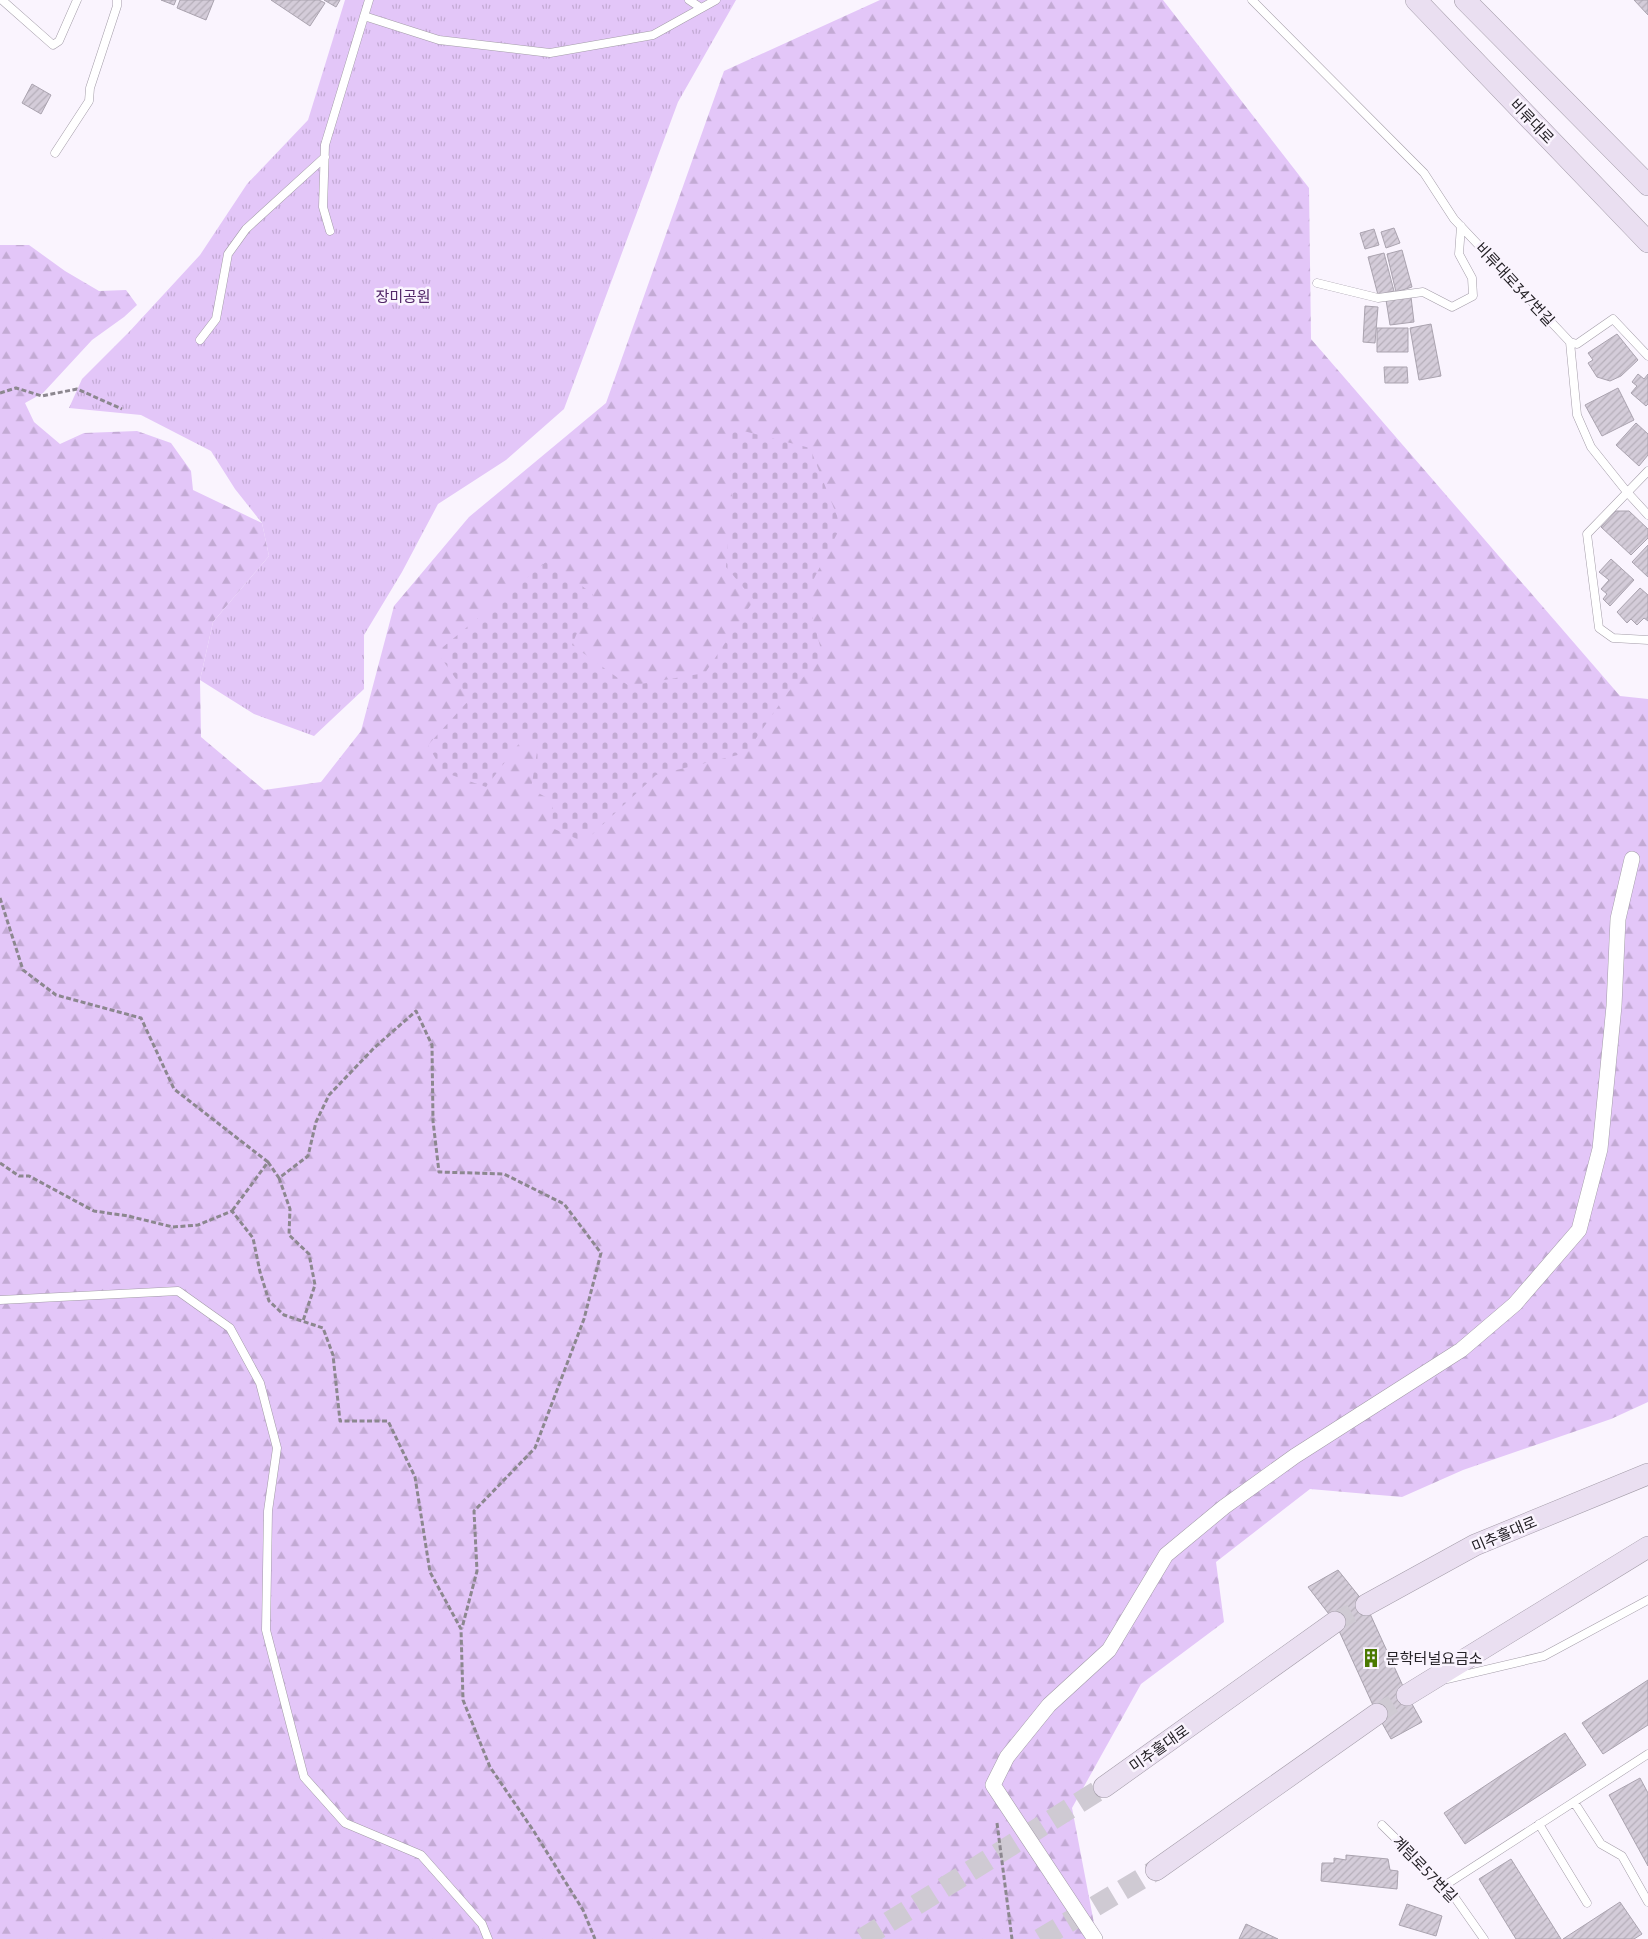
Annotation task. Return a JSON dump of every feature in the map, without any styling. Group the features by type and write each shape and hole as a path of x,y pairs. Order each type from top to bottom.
{"main road":[{"name":"비류대로","path":"1416,0 1648,242"},
{"path":"1465,0 1648,185"},
{"name":"미추홀대로","path":"1366,1605 1475,1545 1648,1474"},
{"path":"1414,1690 1648,1548"},
{"name":"미추홀대로","path":"1104,1787 1335,1622"},
{"path":"1156,1870 1377,1714"}],"street":[{"path":"1095,1939 993,1785 1007,1757 1049,1705 1109,1650 1166,1555 1224,1507 1295,1456 1461,1350 1515,1304 1579,1230 1600,1149 1614,1006 1618,919 1632,859"}],"lane":[{"path":"2,0 53,45 59,41 77,0"},
{"path":"55,153 89,101 90,88 117,6 117,0"},
{"path":"330,231 323,207 325,145 369,0"},
{"path":"689,0 701,8"},
{"path":"364,16 439,40 550,53 653,35 716,0"},
{"name":"비류대로347번길","path":"1252,0 1424,173 1454,219 1570,342"},
{"path":"200,340 216,319 228,254 246,229 325,157"},
{"path":"1317,283 1378,298 1423,292 1452,307 1473,296 1472,278 1459,254 1461,226"},
{"path":"1648,356 1613,319 1577,344 1570,342 1577,415 1591,447 1648,515"},
{"path":"1648,472 1587,534 1599,628 1613,638 1648,640"},
{"path":"0,1300 178,1292 230,1328 260,1383 277,1448 268,1511 266,1630 304,1777 345,1823 421,1855 482,1924 488,1939"},
{"path":"1414,1690 1544,1656 1648,1600"},
{"path":"1444,1886 1648,1754"},
{"path":"1574,1802 1601,1844 1622,1856 1648,1902"},
{"path":"1539,1824 1587,1904"},
{"name":"계림로57번길","path":"1382,1825 1453,1895 1484,1939"}],"path":[{"path":"0,393 16,388 42,396 77,389 122,409"},
{"path":"0,898 22,970 56,995 141,1018 174,1088 268,1162 279,1178 290,1209 289,1235 309,1254 315,1285 303,1321"},
{"path":"279,1178 308,1156 316,1122 330,1094 374,1048 416,1011 432,1045 433,1121 439,1172 504,1174 556,1199 564,1204 601,1253 584,1319 535,1448 474,1511 477,1571 462,1629 463,1700 490,1767 533,1830 583,1910 595,1939"},
{"path":"0,1162 19,1176 29,1176 94,1212 128,1216 173,1227 198,1225 232,1210 268,1162"},
{"path":"232,1210 253,1238 260,1272 270,1301 284,1315 323,1328 334,1355 340,1421 388,1421 415,1477 430,1572 462,1629"},
{"path":"993,1785 1012,1939"}],"green space":[{"name":"장미공원","path":"345,0 736,0 678,102 564,409 506,460 438,504 402,572 364,635 364,689 314,736 254,714 200,680 213,622 269,556 262,523 235,489 211,451 141,415 69,408 82,379 129,332 200,255 247,184 308,120"},
{"path":"880,0 1163,0 1309,188 1311,339 1620,696 1648,699 1648,1402 1611,1419 1463,1470 1402,1497 1310,1489 1216,1562 1224,1622 1141,1684 1072,1808 1097,1939 0,1939 0,245 29,245 65,271 99,291 126,290 137,305 92,340 43,393 25,403 34,422 60,444 84,433 137,431 171,443 191,471 193,490 262,523 269,556 213,622 200,680 201,737 264,790 321,782 361,731 394,606 469,517 606,403 724,71"},
{"path":"728,427 810,448 841,526 806,594 823,657 788,692 746,753 656,775 584,842 552,828 553,801 531,789 538,746 524,737 486,787 443,772 428,745 470,699 437,652 547,561 593,594 572,645 629,686 705,673 754,600 726,567 732,495"}],"building":[{"path":"161,0 176,0 174,5"},
{"path":"180,0 214,0 206,20 177,8"},
{"path":"271,0 319,0 325,3 310,26"},
{"path":"324,0 340,0 336,7"},
{"path":"1634,0 1648,0 1648,15"},
{"path":"32,84 51,95 41,114 22,103"},
{"path":"1394,228 1400,243 1386,248 1381,232"},
{"path":"1374,229 1379,245 1365,249 1360,233"},
{"path":"1402,250 1412,287 1396,292 1387,254"},
{"path":"1384,253 1394,291 1378,295 1368,257"},
{"path":"1411,297 1414,322 1390,325 1386,300"},
{"path":"1365,306 1378,307 1375,343 1363,342"},
{"path":"1431,324 1441,376 1419,380 1410,328"},
{"path":"1377,328 1408,328 1408,352 1377,352"},
{"path":"1617,334 1638,360 1621,376 1610,381 1597,377 1588,363 1593,360 1588,353"},
{"path":"1384,367 1407,367 1408,383 1385,383"},
{"path":"1638,374 1644,379 1648,374 1648,404 1646,406 1631,393 1637,386 1632,382"},
{"path":"1618,388 1634,420 1602,436 1585,405"},
{"path":"1636,423 1648,434 1648,455 1639,466 1616,445"},
{"path":"1616,511 1629,511 1648,529 1648,538 1631,555 1601,527"},
{"path":"1648,545 1648,577 1632,562"},
{"path":"1611,559 1634,580 1610,606 1603,599 1607,594 1601,589 1609,580 1599,572"},
{"path":"1640,588 1648,595 1648,621 1644,618 1637,625 1631,619 1627,623 1617,612"},
{"name":"문학터널요금소","path":"1338,1570 1366,1605 1407,1695 1422,1722 1391,1739 1377,1714 1335,1622 1308,1587"},
{"path":"1648,1680 1648,1725 1603,1754 1582,1723"},
{"path":"1565,1733 1586,1765 1465,1844 1444,1813"},
{"path":"1640,1778 1648,1793 1648,1866 1609,1795"},
{"path":"1346,1855 1388,1859 1390,1870 1398,1871 1397,1889 1321,1881 1322,1863 1334,1863 1334,1858 1346,1860"},
{"path":"1511,1859 1561,1939 1516,1939 1479,1879"},
{"path":"1620,1902 1642,1934 1634,1939 1563,1939"},
{"path":"1407,1904 1442,1916 1436,1936 1399,1925"},
{"path":"1246,1924 1278,1939 1239,1939"}],"tunnel":[{"path":"1335,1622 1366,1605"},
{"path":"1377,1714 1407,1695"},
{"path":"862,1939 1104,1787"},
{"path":"1040,1939 1156,1870"}],"place":[{"name":"문학터널요금소","path":"1371,1658"}]}
